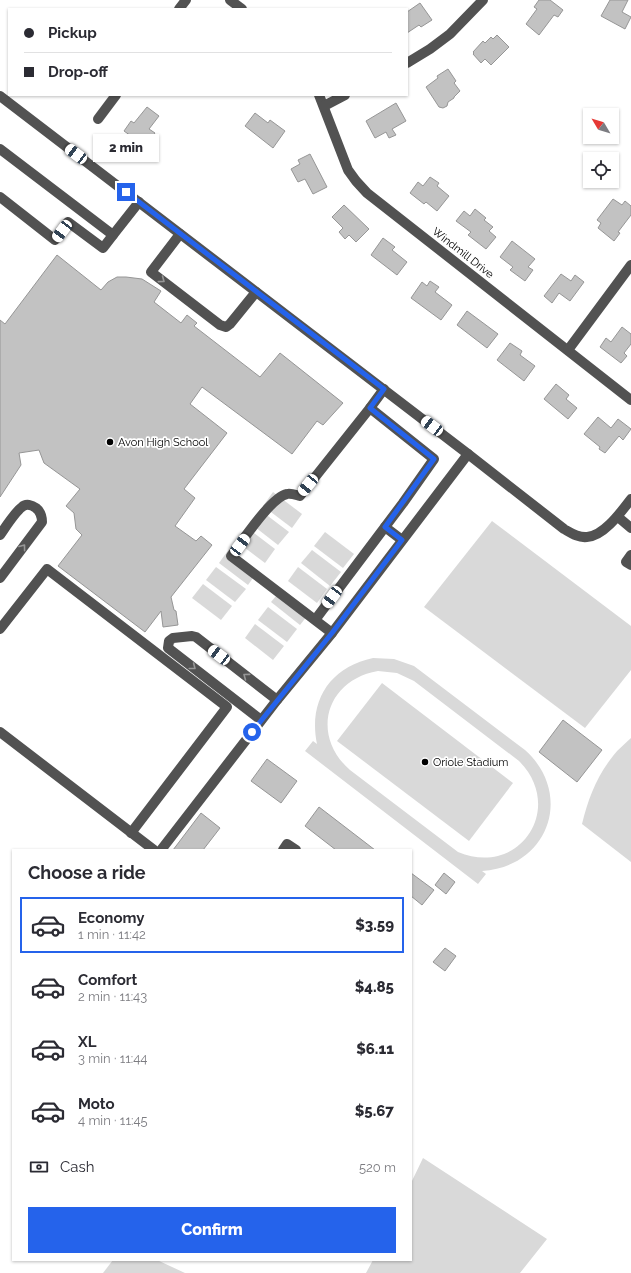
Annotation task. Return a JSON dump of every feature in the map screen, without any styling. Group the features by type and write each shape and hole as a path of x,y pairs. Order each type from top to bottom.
{"street":[{"path":"180,8 186,0"},
{"path":"230,0 241,8"},
{"path":"408,63 450,34 483,0"},
{"path":"0,96 384,389 564,529 575,536 586,538 594,536 618,517 631,499"},
{"path":"98,119 115,96"},
{"name":"Windmill Drive","path":"319,96 348,170 367,193 631,400"},
{"path":"324,106 343,96"},
{"path":"0,149 113,235"},
{"path":"0,197 55,240 68,222 103,248 139,202"},
{"path":"180,234 151,272 220,325 226,326 230,324 256,292"},
{"path":"568,350 631,266"},
{"path":"332,633 231,556 278,498 288,493 300,496 384,389"},
{"path":"315,620 434,459 370,408"},
{"path":"162,849 261,720 332,633 468,454"},
{"path":"0,535 22,506 28,505 35,507 40,511 42,522 0,578"},
{"path":"618,517 631,528"},
{"path":"385,527 402,540"},
{"path":"631,555 626,562 631,565"},
{"path":"0,629 47,569 227,707 131,833"},
{"path":"261,720 168,648 169,641 173,638 196,637 277,700"},
{"path":"0,732 153,849"},
{"path":"283,849 287,844 294,849"}],"shaded area":[{"path":"273,492 302,514 292,528 263,506"},
{"path":"260,510 289,532 278,545 250,523"},
{"path":"492,521 631,626 631,670 585,728 424,607"},
{"path":"246,527 275,549 265,563 236,541"},
{"path":"325,532 354,554 343,568 314,546"},
{"path":"229,549 258,571 248,585 219,563"},
{"path":"312,550 341,572 330,586 301,563"},
{"path":"216,567 246,589 235,602 206,580"},
{"path":"298,567 327,589 317,603 288,581"},
{"path":"203,584 232,606 221,620 192,598"},
{"path":"282,589 311,611 300,625 271,602"},
{"path":"268,607 297,629 287,642 258,620"},
{"path":"255,624 284,646 273,660 245,638"},
{"path":"373,658 394,659 414,666 525,750 540,768 548,787 551,807 547,826 538,843 524,857 505,866 482,871 486,874 478,884 305,751 313,741 317,744 315,728 316,714 319,700 326,688 334,678 345,669","holes":["378,671 397,673 414,681 519,761 532,779 538,799 536,817 529,834 516,847 500,855 480,857 458,852 350,770 338,756 330,741 328,726 330,711 336,697 346,685 360,676"]},
{"name":"Oriole Stadium","path":"382,683 513,783 469,841 337,741"},
{"path":"631,738 631,862 582,824 590,797 602,772 615,753"},
{"path":"423,1158 547,1239 520,1273 366,1273 372,1261 412,1261 412,1181"},
{"path":"112,1261 159,1261 185,1273 103,1273"}],"building":[{"path":"539,0 550,0 563,10 558,17 554,15 539,35 526,24 537,9 534,7"},
{"path":"610,0 628,0 622,12 631,17 625,29 601,16"},
{"path":"420,3 432,20 421,27 419,25 408,32 408,11"},
{"path":"497,35 509,47 491,65 485,59 481,63 473,52 483,41 485,43 491,37 493,39"},
{"path":"448,69 456,81 454,83 460,91 448,102 447,106 443,108 439,107 426,87 438,78 437,76"},
{"path":"396,103 406,121 392,129 396,135 389,138 386,132 375,138 366,121"},
{"path":"147,107 159,116 149,129 155,133 145,146 124,131 131,121 134,123"},
{"path":"255,113 268,123 270,120 285,131 273,148 245,126"},
{"path":"310,154 327,187 313,194 305,179 298,182 291,169 300,164 298,160"},
{"path":"430,177 439,183 437,186 449,196 437,211 426,202 424,204 410,193 418,182 423,186"},
{"path":"613,199 622,205 625,201 631,206 631,215 618,232 620,233 614,241 598,228 601,223 597,220"},
{"path":"344,205 369,229 356,242 349,235 345,239 339,232 343,228 332,217"},
{"path":"475,209 486,218 484,220 493,227 489,231 496,237 486,249 468,235 471,232 456,221 464,211 470,216"},
{"path":"383,238 395,247 392,250 407,262 397,275 371,255"},
{"path":"512,241 535,259 528,267 533,270 525,281 510,270 513,267 500,257"},
{"name":"Avon High School","path":"57,255 101,290 108,282 117,277 142,279 161,291 154,302 181,323 187,315 197,323 194,326 260,377 280,353 343,403 323,425 317,421 292,454 202,387 190,404 227,433 184,489 195,498 175,526 196,541 201,536 212,545 171,597 174,610 176,611 178,625 163,627 161,611 145,632 58,566 82,535 76,529 74,513 66,506 80,489 44,463 39,450 19,453 21,465 0,497 0,320 5,324"},
{"path":"561,274 571,281 575,275 584,282 570,301 559,293 552,303 544,296"},
{"path":"430,281 439,287 435,292 452,305 441,320 411,298 422,282 427,286"},
{"path":"467,311 498,334 487,348 457,325"},
{"path":"622,327 631,334 631,344 624,353 627,356 621,363 600,347 606,338 611,342"},
{"path":"510,343 522,351 520,355 535,366 524,381 497,360"},
{"path":"556,384 569,395 566,399 577,408 568,419 544,399"},
{"path":"598,417 611,428 618,419 631,429 623,440 619,436 605,453 584,434"},
{"path":"563,720 602,750 577,782 539,752"},
{"path":"267,759 297,781 281,803 251,781"},
{"path":"319,807 374,849 335,849 305,826"},
{"path":"201,813 220,828 204,849 174,849"},
{"path":"444,873 455,882 446,894 435,885"},
{"path":"412,874 434,890 422,905 412,897"},
{"path":"445,948 456,956 445,971 433,962"}],"place":[{"name":"Avon High School","path":"110,442"},
{"name":"Oriole Stadium","path":"425,762"}],"route":[{"path":"126,192 384,389 370,408 434,459 385,527 402,540 332,633 252,732"}]}
